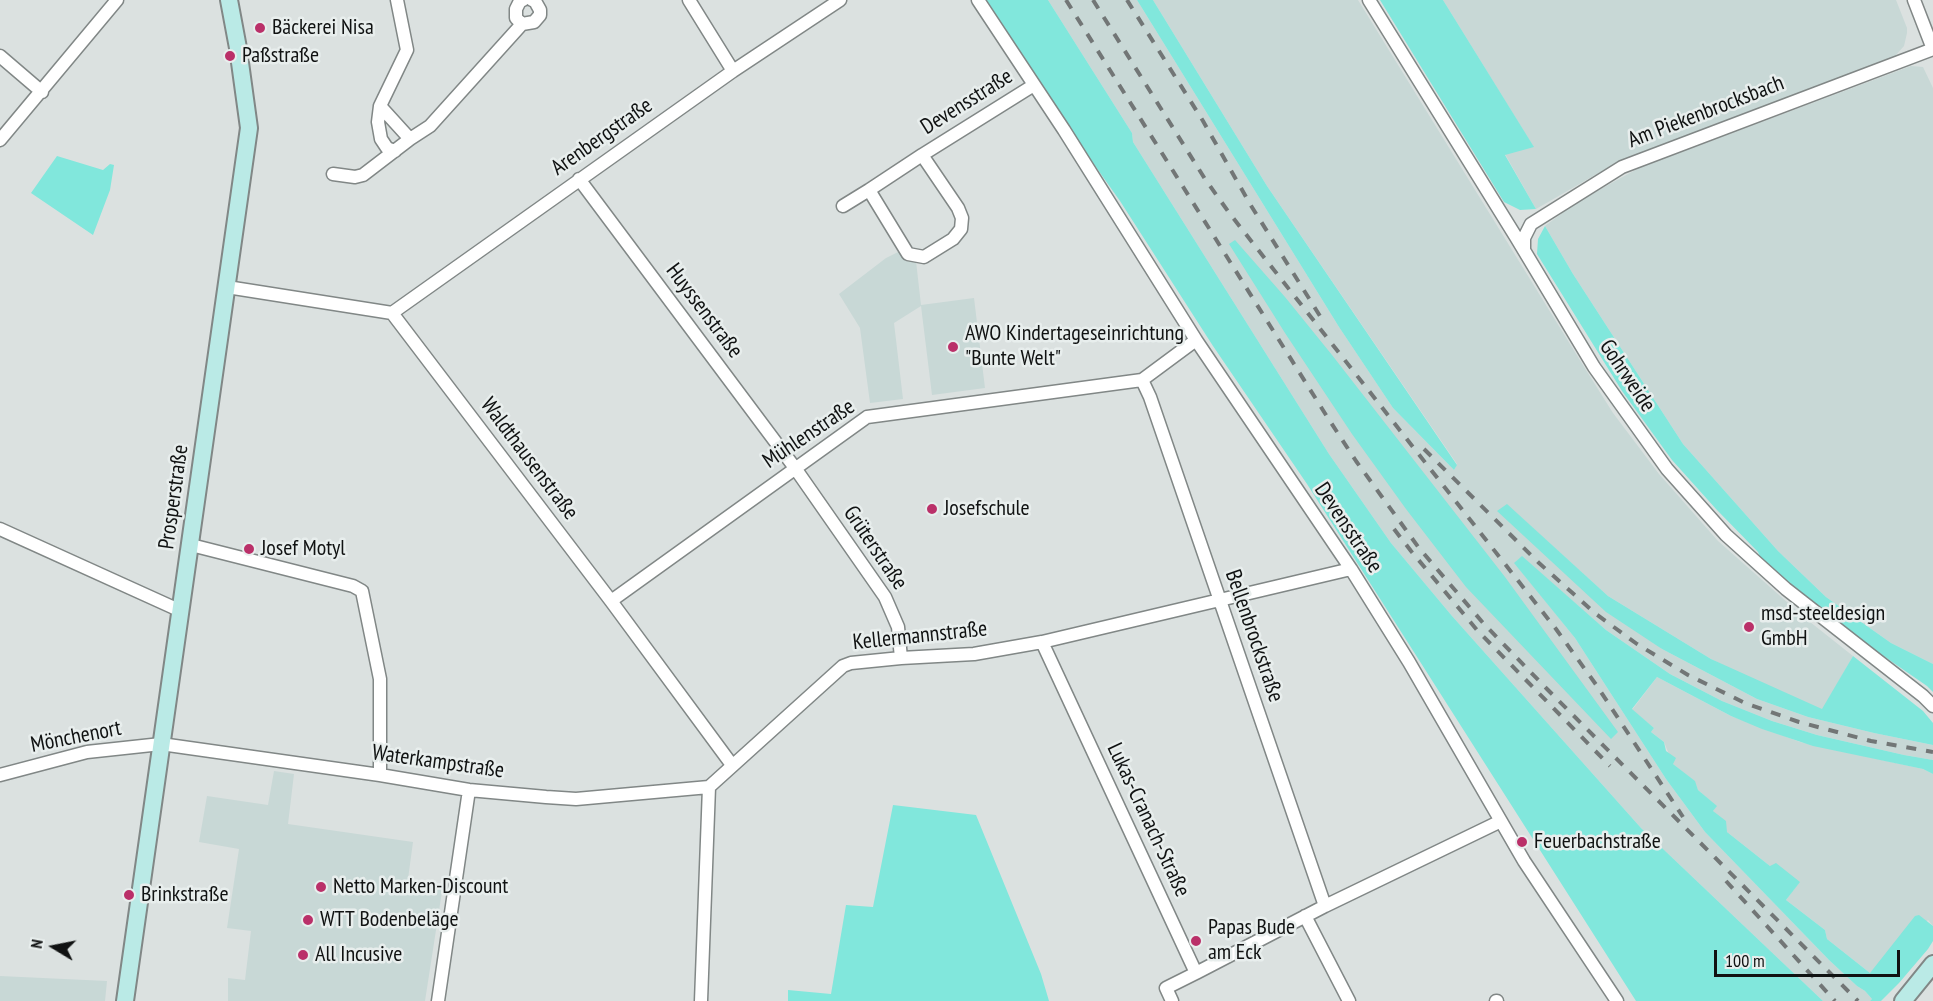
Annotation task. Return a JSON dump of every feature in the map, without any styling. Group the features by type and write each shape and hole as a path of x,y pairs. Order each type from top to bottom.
{"main road":[{"name":"Prosperstraße","path":"125,1001 249,128 229,0"},
{"path":"1903,1001 1933,964"}],"street":[{"path":"0,140 117,0"},
{"path":"395,151 387,148 381,139 378,122 380,106 407,50 397,0"},
{"path":"522,24 516,18 516,9 523,0"},
{"path":"333,174 355,177 363,175 430,126 522,24 534,22 540,15 535,0 532,0"},
{"path":"689,0 733,71"},
{"name":"Arenbergstraße","path":"392,313 733,71 840,0"},
{"name":"Devensstraße","path":"978,0 1196,340 1351,569 1409,662 1524,861 1617,1001"},
{"name":"Gohrweide","path":"1369,0 1594,367 1667,469 1726,535 1777,582 1933,706"},
{"path":"1914,0 1933,49"},
{"name":"Am Piekenbrocksbach","path":"1524,250 1524,238 1531,224 1622,167 1933,49"},
{"path":"0,56 42,92"},
{"name":"Devensstraße","path":"843,206 1034,85"},
{"path":"380,106 410,139"},
{"name":"Devensstraße","path":"869,190 908,254 924,257 953,239 961,229 962,218 958,208 922,155"},
{"name":"Huyssenstraße","path":"579,179 795,468"},
{"path":"227,287 392,313"},
{"name":"Waldthausenstraße","path":"392,313 611,601 732,765"},
{"name":"Mühlenstraße","path":"611,601 867,417 1142,380 1196,340"},
{"name":"Bellenbrockstraße","path":"1142,380 1150,397 1325,906"},
{"name":"Grüterstraße","path":"795,468 885,597 898,627 901,658"},
{"path":"0,530 181,611"},
{"path":"191,545 353,586 362,591 380,679 380,775"},
{"name":"Kellermannstraße","path":"709,787 843,666 851,663 974,654 1042,642 1351,569"},
{"name":"Lukas-Cranach-Straße","path":"1042,642 1196,973"},
{"name":"Waterkampstraße","path":"162,744 469,790 576,799 709,787"},
{"name":"Mönchenort","path":"0,775 87,752 162,744"},
{"path":"700,1001 709,787"},
{"path":"438,1001 469,790"},
{"path":"1172,1001 1166,988 1325,906 1501,821"},
{"path":"1305,916 1348,1001"}],"shaded area":[{"path":"983,0 1048,0 1132,133 1133,142 1329,454 1391,543 1452,616 1641,828 1823,1001 1636,1001 1307,484 1213,346 1120,201 1035,81"},
{"path":"1048,0 1137,0 1339,327 1393,408 1454,470 1457,464 1267,186 1153,0 1358,0 1613,413 1659,474 1718,541 1805,618 1853,656 1823,710 1770,689 1711,659 1608,596 1507,505 1662,649 1757,699 1808,717 1933,745 1933,760 1904,755 1817,735 1772,721 1722,701 1670,674 1606,630 1522,557 1515,563 1575,638 1666,779 1705,832 1829,960 1865,991 1872,999 1870,1001 1823,1001 1641,828 1452,616 1391,543 1329,454 1133,142 1132,133"},
{"path":"1137,0 1153,0 1267,186 1457,465 1454,470 1393,408 1339,327"},
{"path":"1380,0 1443,0 1534,147 1505,155 1536,209 1520,210 1504,202"},
{"path":"1443,0 1896,0 1907,33 1904,46 1895,56 1621,160 1536,209 1505,154 1533,146"},
{"path":"1911,66 1923,67 1933,88 1933,664 1891,643 1826,597 1778,551 1683,444 1573,274 1545,226 1577,202 1639,168"},
{"path":"57,156 103,170 110,164 114,165 110,190 93,235 31,193"},
{"path":"1545,226 1573,274 1683,444 1778,551 1826,597 1891,643 1933,664 1933,692 1795,589 1761,559 1758,552 1672,460 1622,391 1537,254 1538,239"},
{"path":"1235,240 1332,355 1505,577 1618,732 1611,739 1466,587 1406,509 1352,434 1285,333 1229,244"},
{"path":"900,251 916,261 921,305 974,298 985,388 932,395 921,306 894,323 903,399 870,403 860,328 839,294 886,258"},
{"path":"1507,504 1608,596 1711,659 1822,709 1853,656 1923,711 1933,723 1933,745 1808,717 1757,699 1662,649 1606,612 1497,511"},
{"path":"1522,556 1606,630 1670,674 1722,701 1772,721 1817,735 1933,760 1933,774 1923,769 1813,746 1731,716 1657,677 1632,709 1654,728 1651,732 1664,742 1666,751 1676,758 1673,764 1695,781 1698,790 1717,806 1713,811 1726,821 1727,832 1770,866 1776,863 1800,882 1786,900 1825,930 1827,939 1870,973 1915,916 1919,915 1933,926 1933,941 1928,949 1881,1001 1870,1001 1872,999 1865,991 1829,960 1705,832 1666,779 1575,638 1514,563"},
{"path":"1657,677 1731,716 1800,742 1923,769 1933,774 1933,926 1928,920 1870,973 1827,939 1825,930 1786,900 1799,882 1770,866 1727,832 1713,811 1716,806 1698,790 1694,781 1673,764 1664,742 1651,732 1654,728 1632,710"},
{"path":"274,771 294,774 288,824 413,842 408,879 443,885 425,1001 228,1001 228,978 245,980 251,931 227,928 239,849 199,842 207,796 268,805"},
{"path":"893,805 976,815 1041,974 1049,1001 788,1001 788,990 831,994 846,905 873,907"},
{"path":"0,976 107,981 105,1001 0,1001"}],"railway":[{"path":"1066,0 1326,415 1419,548 1484,624 1858,1001"},
{"path":"1093,0 1205,179 1230,214 1556,629 1597,686 1683,817"},
{"path":"1127,0 1320,316"},
{"path":"1424,449 1539,563 1596,614 1637,644 1688,675 1745,703 1799,722 1871,741 1933,752"},
{"path":"1394,529 1477,630 1610,766"},
{"path":"1726,881 1835,1001"}],"place":[{"name":"Bäckerei Nisa","path":"260,28"},
{"name":"Paßstraße","path":"230,56"},
{"name":"AWO Kindertageseinrichtung \"Bunte Welt\"","path":"953,347"},
{"name":"Josefschule","path":"932,509"},
{"name":"Josef Motyl","path":"249,549"},
{"name":"msd-steeldesign GmbH","path":"1749,627"},
{"name":"Feuerbachstraße","path":"1522,842"},
{"name":"Netto Marken-Discount","path":"321,887"},
{"name":"Brinkstraße","path":"129,895"},
{"name":"WTT Bodenbeläge","path":"308,920"},
{"name":"Papas Bude am Eck","path":"1196,941"},
{"name":"All Incusive","path":"303,955"}]}
